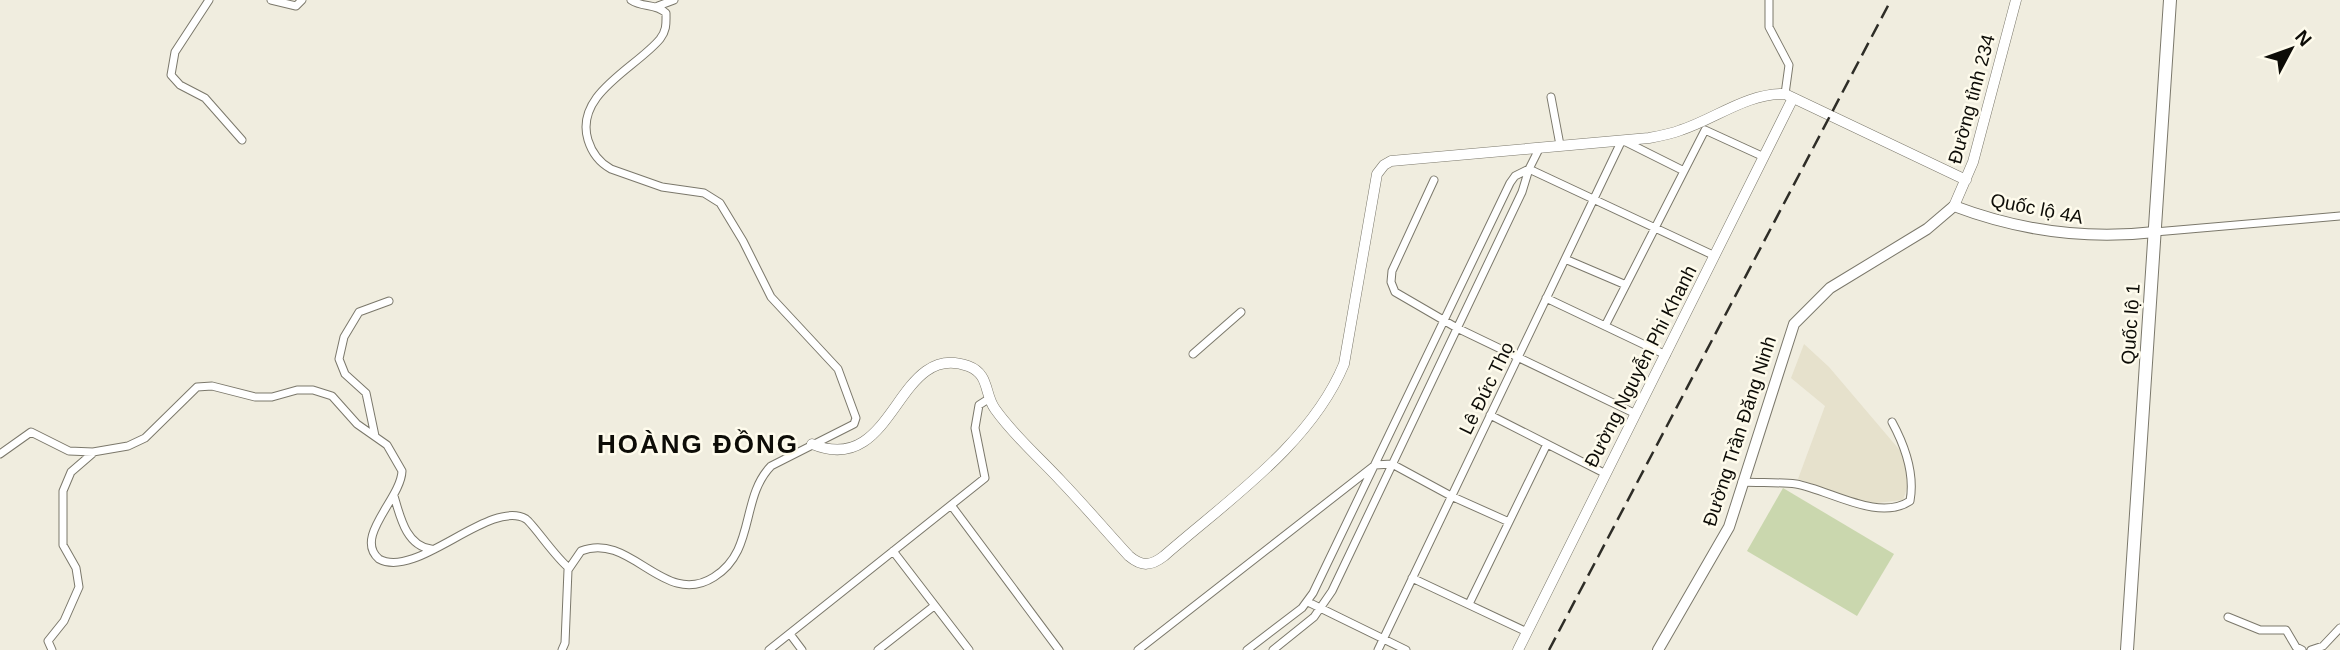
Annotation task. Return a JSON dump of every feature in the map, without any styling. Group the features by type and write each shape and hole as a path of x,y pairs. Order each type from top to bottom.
{"highway":[{"name":"Quốc lộ 1","path":"2127,650 2170,0"}],"main road":[{"name":"Quốc lộ 4A","path":"1954,206 1985,218 2060,234 2117,236 2155,232"},
{"name":"Đường Trần Đăng Ninh","path":"1658,650 1729,527 1783,351 1800,316 1830,288 1927,229 1954,206"}],"street":[{"path":"209,0 174,52 171,75 180,85 205,97 242,140"},
{"path":"271,0 297,2"},
{"path":"631,0 640,6 658,6 674,0"},
{"path":"1769,0 1769,27 1789,65 1789,96"},
{"name":"Đường tỉnh 234","path":"1954,206 1966,180 2016,0"},
{"path":"562,650 565,643 569,568 581,551 600,547 621,554 669,583 685,586 702,584 727,568 737,557 760,477 771,466 854,424 856,418 838,369 771,298 743,241 720,203 704,193 663,187 611,169 604,165 591,147 586,125 592,104 616,77 660,39 667,28 666,13 658,6"},
{"path":"812,444 835,449 863,445 876,433 909,387 937,366 969,367 982,375 995,409 1018,436 1129,556 1144,565 1155,562 1280,453 1320,409 1337,383 1344,364 1377,174 1391,161 1649,138 1681,130 1763,96 1789,96 1966,180"},
{"name":"Đường Nguyễn Phi Khanh","path":"1518,650 1764,157 1789,96"},
{"path":"1551,97 1560,145"},
{"path":"1605,326 1705,130 1764,157"},
{"path":"1622,141 1684,171"},
{"name":"Lê Đức Thọ","path":"1378,650 1622,141"},
{"path":"1273,650 1321,608 1522,192 1540,147"},
{"path":"1529,169 1714,256"},
{"path":"1247,650 1308,603 1510,183 1515,176 1529,169"},
{"path":"1434,180 1405,239 1391,282 1401,296 1457,328 1636,414"},
{"path":"2155,232 2340,216"},
{"path":"1565,259 1626,285"},
{"path":"1546,298 1666,355"},
{"path":"375,436 366,393 345,374 339,359 344,337 359,312 389,301"},
{"path":"1193,354 1241,312"},
{"path":"0,454 31,432 69,451 93,452 128,446 145,438 192,390 207,386 254,397 272,397 298,390 326,392 349,412 357,424 375,436 398,458 402,471 394,496 370,538 373,554 385,562 396,562 436,549 488,520 522,518 530,523 560,562 569,568"},
{"path":"769,650 985,478 975,428 979,405 990,398"},
{"path":"1490,415 1606,474"},
{"path":"1742,482 1795,484 1871,507 1901,507 1910,501 1913,488 1902,440 1892,422"},
{"path":"1469,604 1547,444"},
{"path":"52,650 47,641 64,621 79,587 76,568 63,545 63,491 71,472 93,452"},
{"path":"1140,649 1375,465 1392,464 1451,496 1509,522"},
{"path":"394,496 406,531 425,548 436,549"},
{"path":"951,505 1059,650"},
{"path":"893,551 969,650"},
{"path":"1412,578 1527,632"},
{"path":"1308,603 1406,650"},
{"path":"877,650 934,606"},
{"path":"2228,617 2260,630 2286,630 2296,647 2302,650"},
{"path":"2314,650 2340,628"},
{"path":"790,634 803,650"}],"shaded area":[{"path":"1804,344 1829,367 1903,454 1908,485 1903,500 1868,504 1798,479 1825,406 1791,378"}],"green space":[{"path":"1783,488 1894,554 1857,616 1747,551"}],"railway":[{"path":"1549,650 1891,0"}],"district":[{"name":"HOÀNG ĐỒNG","path":"698,444"}]}
